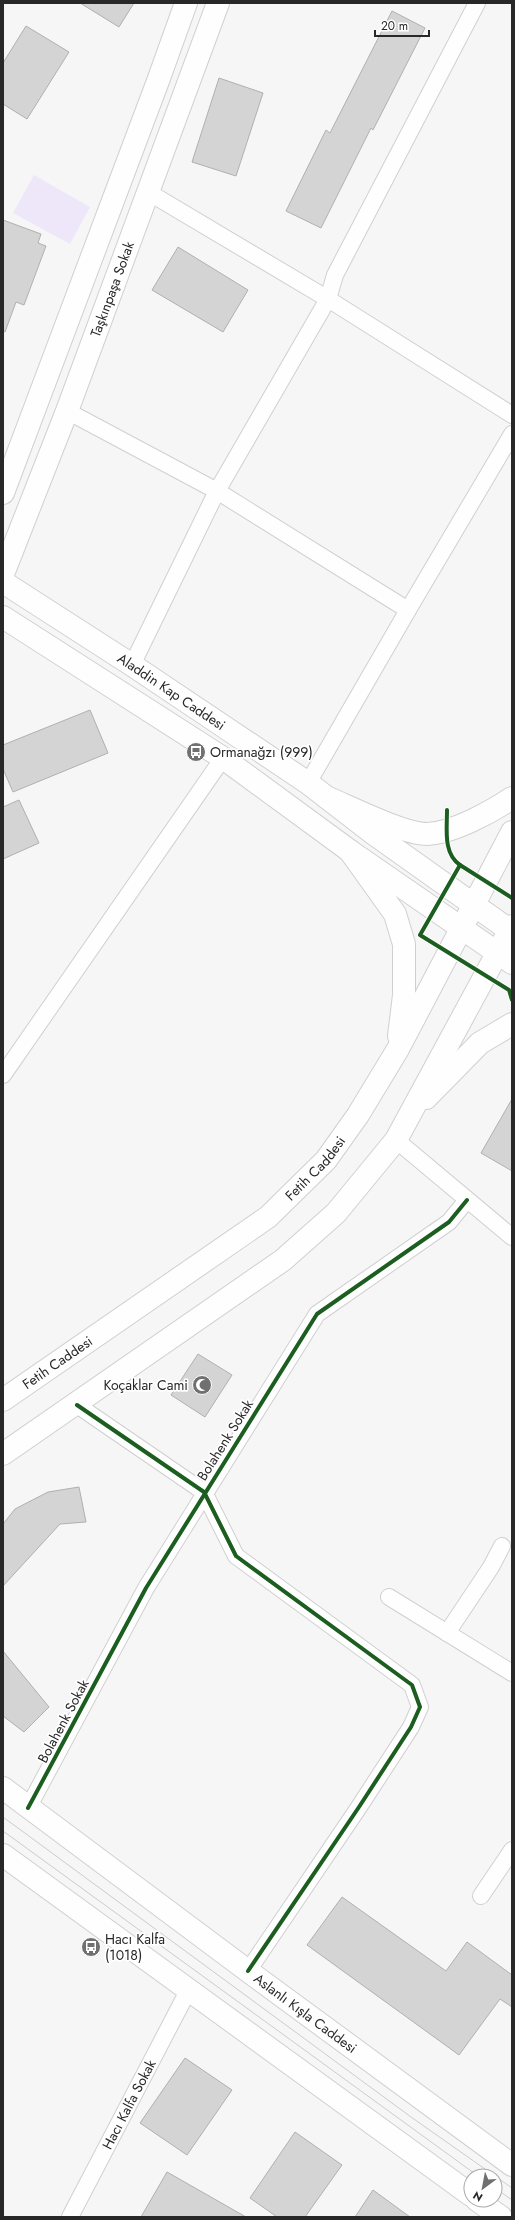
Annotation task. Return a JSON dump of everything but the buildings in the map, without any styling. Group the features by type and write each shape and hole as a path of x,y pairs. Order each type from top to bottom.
{"main road":[{"path":"3,493 186,3"},
{"name":"Taşkınpaşa Sokak","path":"3,574 68,411 218,3"},
{"name":"Aladdin Kap Caddesi","path":"3,582 132,665 308,783 374,834 474,905 511,929"},
{"name":"Aladdin Kap Caddesi","path":"3,617 223,758 350,851 504,957"},
{"path":"326,797 395,826 427,834 453,828 496,809 512,798"},
{"name":"Fetih Caddesi","path":"3,1400 268,1217 326,1160 358,1115 398,1049 512,832"},
{"path":"350,851 395,914 404,944 404,994 398,1049"},
{"path":"3,1454 77,1405 284,1260 336,1213 396,1140 504,957 511,929"},
{"path":"410,1114 480,1043 506,1026 512,1024"},
{"name":"Aslanlı Kışla Caddesi","path":"3,1788 248,1971 512,2165"},
{"path":"3,1855 188,1991 463,2189"},
{"path":"488,2208 501,2217"}],"street":[{"path":"132,665 217,491 328,299 335,275 477,3"},
{"path":"148,192 328,299 512,415"},
{"path":"68,411 217,491 408,610"},
{"path":"308,783 512,434"},
{"path":"3,1075 223,758"},
{"path":"396,1140 512,1237"},
{"name":"Bolahenk Sokak","path":"28,1808 146,1588 204,1492 317,1314 449,1222 467,1200"},
{"path":"77,1405 204,1492 236,1556 412,1685 420,1707 411,1727 363,1801 248,1971"},
{"path":"447,1633 491,1567 502,1546"},
{"path":"389,1597 512,1673"},
{"path":"481,1896 512,1850"},
{"name":"Hacı Kalfa Sokak","path":"70,2217 188,1991"}],"shaded area":[{"path":"34,175 90,207 70,244 13,213"}],"tram line":[{"path":"3,1817 411,2117 512,2188"},
{"path":"3,1831 467,2168"},
{"path":"503,2194 512,2200"}],"cycle path":[{"path":"447,810 448,848 455,860 460,865"},
{"path":"512,898 460,865 420,935 509,990 512,1000"},
{"path":"28,1808 146,1588 317,1314 449,1222 467,1200"},
{"path":"77,1405 204,1492 236,1556 412,1685 420,1707 411,1727 359,1807 248,1971"}],"place":[{"name":"Ormanağzı (999)","path":"196,752"},
{"name":"Koçaklar Cami","path":"202,1385"},
{"name":"Hacı Kalfa (1018)","path":"91,1947"}]}
